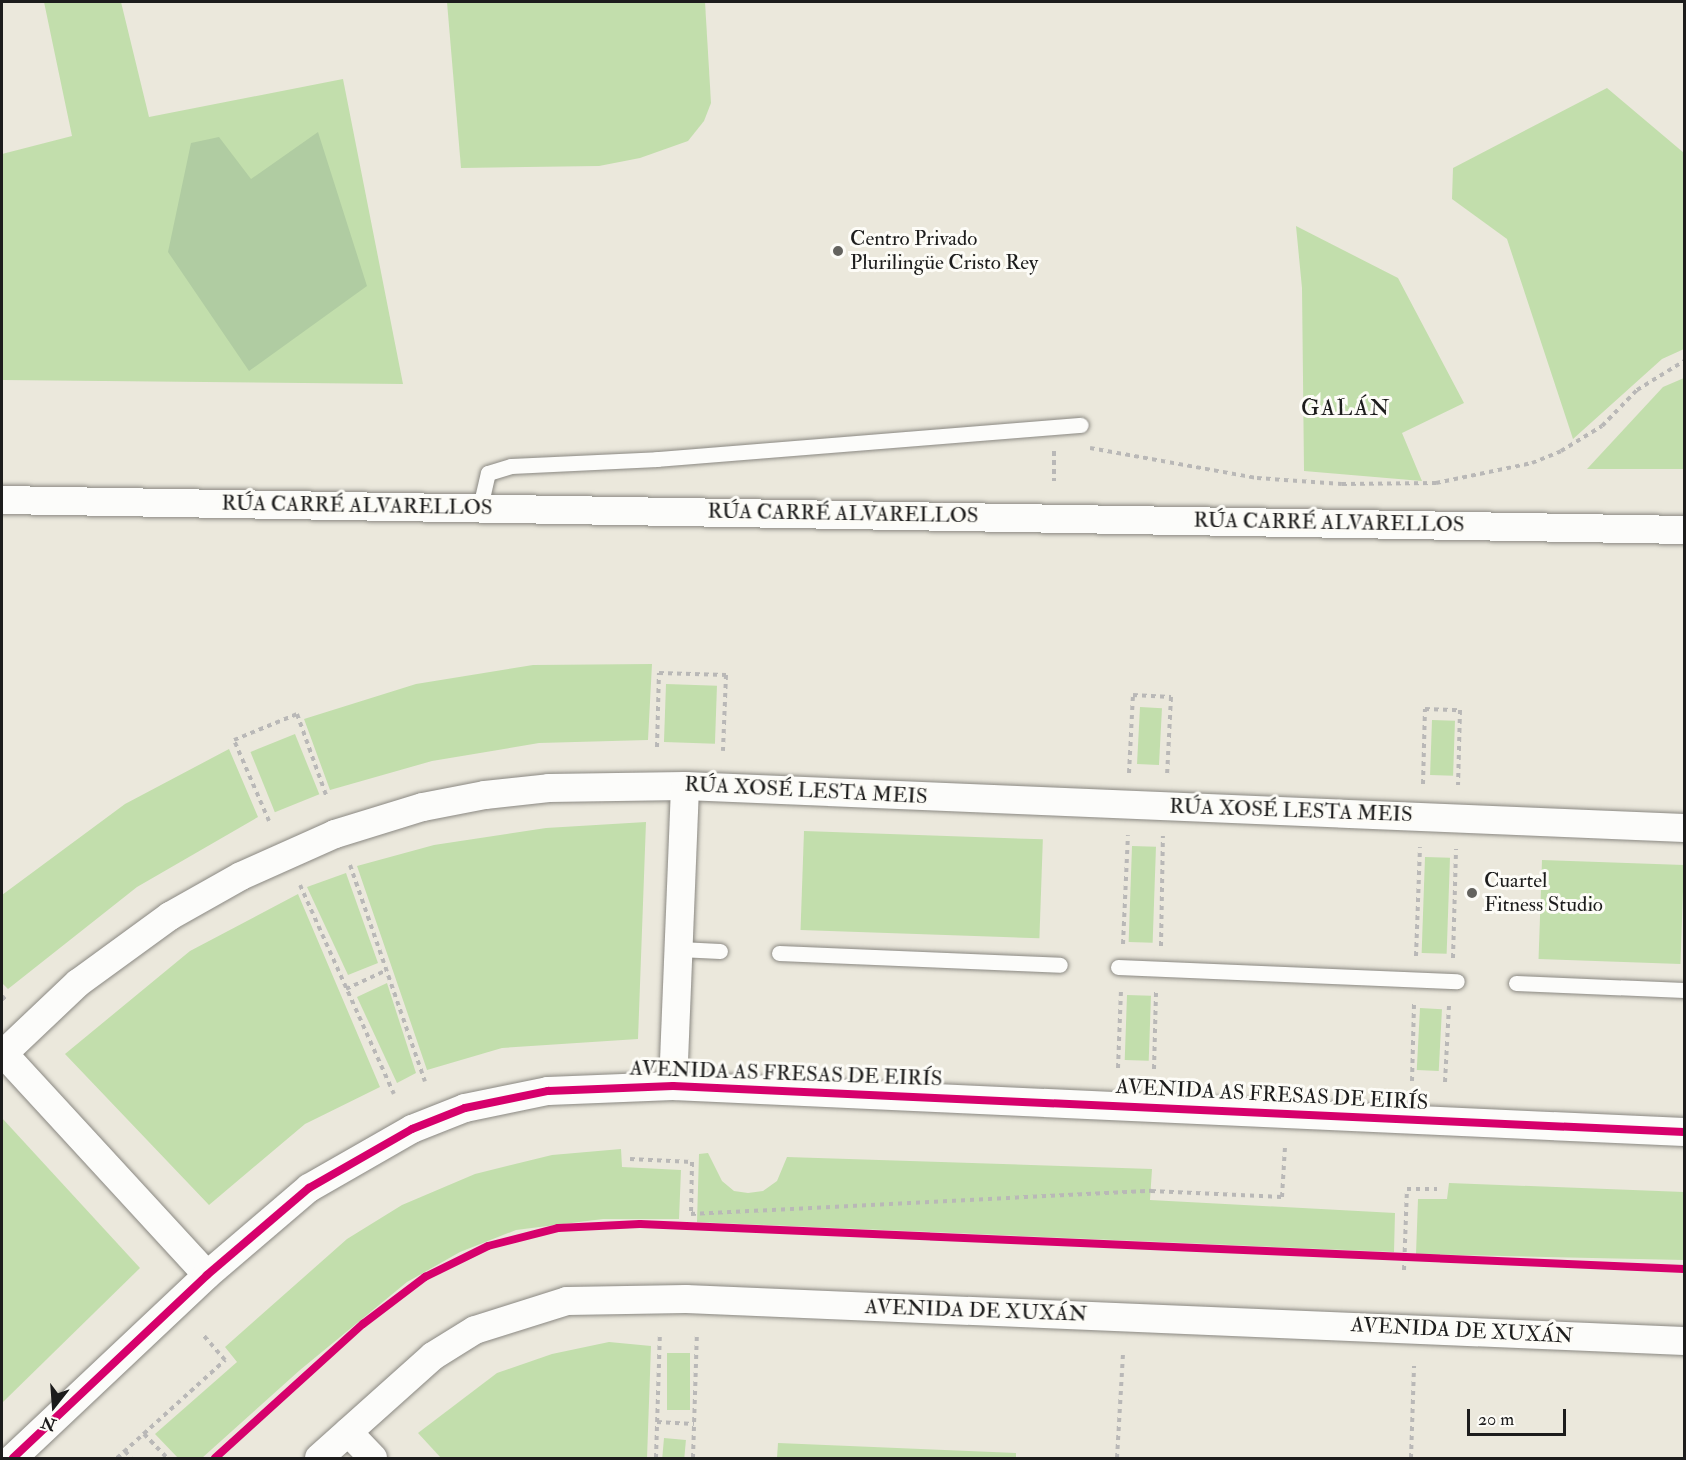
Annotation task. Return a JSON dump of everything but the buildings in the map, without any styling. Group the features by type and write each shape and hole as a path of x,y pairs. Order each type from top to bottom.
{"street":[{"name":"RÚA CARRÉ ALVARELLOS","path":"2,500 1684,530"},
{"name":"RÚA XOSÉ LESTA MEIS","path":"2,1054 78,983 170,916 241,876 335,834 423,807 485,795 549,788 685,786 1684,828"},
{"path":"673,1086 685,786"},
{"path":"2,1054 207,1275"},
{"name":"AVENIDA AS FRESAS DE EIRÍS","path":"13,1458 207,1275 309,1188 412,1129 465,1108 548,1091 673,1086 1684,1132"},
{"name":"AVENIDA DE XUXÁN","path":"320,1458 433,1356 475,1330 567,1301 686,1299 1684,1341"},
{"path":"348,1432 373,1458"}],"lane":[{"path":"480,507 488,473 511,466 657,459 1081,425"},
{"path":"679,949 720,951"},
{"path":"779,953 1060,965"},
{"path":"1118,967 1457,981"},
{"path":"1516,983 1684,990"}],"path":[{"path":"1082,446 1257,478 1342,484 1436,483 1532,463 1561,451 1602,426 1637,390 1684,361"},
{"path":"1054,439 1054,481"},
{"path":"657,747 659,673 726,675 723,751"},
{"path":"1129,773 1133,695 1171,697 1167,775"},
{"path":"1423,784 1425,709 1460,710 1458,785"},
{"path":"269,821 234,740 297,714 327,798"},
{"path":"1128,834 1123,945 1131,946"},
{"path":"1150,946 1161,947 1163,836"},
{"path":"1420,847 1416,958 1423,958"},
{"path":"1442,959 1453,959 1456,848"},
{"path":"350,865 425,1081"},
{"path":"300,885 394,1094"},
{"path":"346,989 387,970"},
{"path":"1118,1068 1121,987 1130,987"},
{"path":"1147,988 1156,988 1154,1069"},
{"path":"2,996 7,1002"},
{"path":"1412,1081 1414,998 1422,998"},
{"path":"1445,1082 1449,999"},
{"path":"630,1159 692,1162 691,1214 1151,1191 1282,1197 1285,1143"},
{"path":"1404,1270 1407,1189 1437,1189"},
{"path":"1393,1257 1416,1257"},
{"path":"656,1458 660,1332"},
{"path":"693,1458 698,1334"},
{"path":"117,1458 225,1360 204,1336"},
{"path":"1117,1458 1123,1354"},
{"path":"1411,1458 1414,1366"},
{"path":"657,1422 694,1424"},
{"path":"144,1434 167,1458"},
{"path":"125,1451 131,1458"}],"green space":[{"path":"44,2 121,2 149,117 343,79 403,384 2,380 2,154 72,136"},
{"path":"447,2 705,2 711,103 704,121 688,141 640,158 599,166 461,168"},
{"path":"1607,88 1684,153 1684,349 1662,359 1573,439 1507,239 1452,199 1453,168"},
{"path":"318,132 367,286 249,371 168,252 191,143 219,137 251,179"},
{"path":"1296,226 1398,278 1464,403 1402,433 1422,481 1304,471 1302,288"},
{"path":"1684,378 1684,469 1587,469 1663,387"},
{"path":"652,664 648,740 539,743 432,761 330,790 304,719 416,684 533,665"},
{"path":"666,684 717,686 715,744 664,742"},
{"path":"1140,707 1162,708 1159,765 1137,764"},
{"path":"1432,720 1455,721 1453,776 1430,775"},
{"path":"295,734 319,794 275,812 250,752"},
{"path":"229,749 258,817 137,887 8,989 2,983 2,895 125,804"},
{"path":"646,822 638,1039 502,1048 427,1070 357,866 434,845 546,828"},
{"path":"804,831 1043,839 1039,938 801,930"},
{"path":"1132,846 1156,847 1153,943 1129,942"},
{"path":"1425,857 1450,858 1447,954 1422,953"},
{"path":"1542,860 1684,865 1680,964 1539,959"},
{"path":"346,873 378,963 348,975 307,887"},
{"path":"298,894 380,1087 305,1124 209,1205 65,1054 190,951"},
{"path":"387,983 416,1073 397,1083 357,997"},
{"path":"1127,995 1151,996 1149,1061 1125,1060"},
{"path":"1420,1008 1442,1009 1439,1071 1417,1070"},
{"path":"2,1118 140,1268 2,1403"},
{"path":"621,1149 622,1167 681,1170 679,1219 603,1219 516,1230 460,1252 407,1282 300,1370 202,1458 178,1458 155,1434 237,1362 225,1347 347,1239 402,1205 475,1174 552,1155"},
{"path":"708,1153 722,1181 734,1191 748,1193 763,1191 777,1181 787,1157 1152,1169 1150,1200 1395,1213 1394,1252 697,1222 699,1154"},
{"path":"1449,1183 1684,1192 1684,1260 1416,1254 1418,1199 1447,1199"},
{"path":"609,1342 651,1346 647,1458 441,1458 418,1433 497,1373 552,1354"},
{"path":"667,1353 690,1353 690,1410 667,1410"},
{"path":"664,1438 686,1440 684,1458 662,1458"},
{"path":"778,1443 1016,1453 1016,1458 777,1458"}],"cycle path":[{"path":"13,1458 207,1275 309,1188 412,1129 465,1108 548,1091 673,1086 1684,1132"},
{"path":"215,1458 363,1324 425,1277 488,1246 558,1228 640,1224 1684,1269"}],"place":[{"name":"Centro Privado Plurilingüe Cristo Rey","path":"838,251"},
{"name":"Cuartel Fitness Studio","path":"1472,893"}],"district":[{"name":"GALÁN","path":"1346,409"}]}
